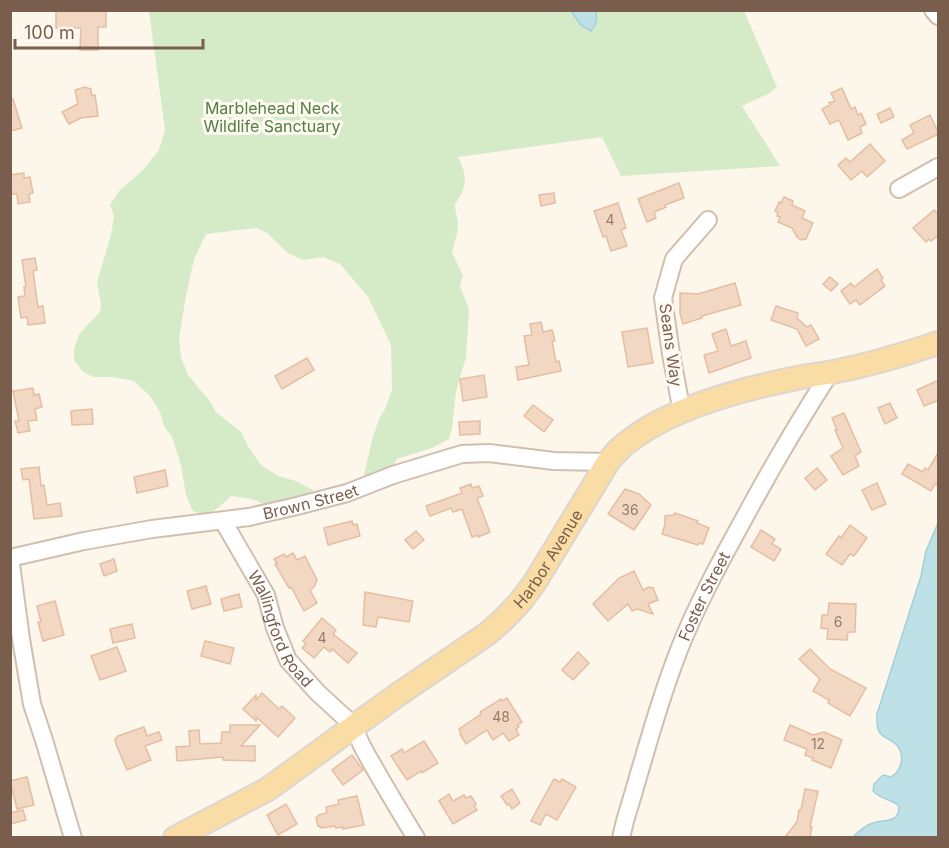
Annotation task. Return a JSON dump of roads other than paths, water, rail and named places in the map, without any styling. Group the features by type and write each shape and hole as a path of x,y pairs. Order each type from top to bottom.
{"main road":[{"name":"Harbor Avenue","path":"175,837 268,789 487,634 521,601 535,582 608,462 624,445 660,422 744,390 830,373 939,343"}],"street":[{"path":"933,10 939,16"},
{"path":"899,189 939,167"},
{"name":"Seans Way","path":"682,412 670,354 663,298 674,260 708,220"},
{"name":"Foster Street","path":"621,837 659,709 685,634 724,555 773,465 830,373"},
{"name":"Brown Street","path":"11,558 95,539 223,520 297,506 346,493 393,475 462,454 489,453 554,461 608,462"},
{"name":"Wallingford Road","path":"223,520 266,595 275,628 288,660 318,693 354,726"},
{"path":"11,558 32,704 73,837"},
{"path":"354,726 368,757 416,837"}],"water":[{"path":"571,11 596,11 596,21 591,31 581,25"},
{"path":"938,523 938,837 853,837 870,824 890,820 897,816 899,806 873,791 874,784 883,775 891,777 894,775 901,760 901,752 897,746 879,731 877,714 921,576 926,551"}],"park label":[{"name":"Marblehead Neck Wildlife Sanctuary","path":"272,117"}]}
